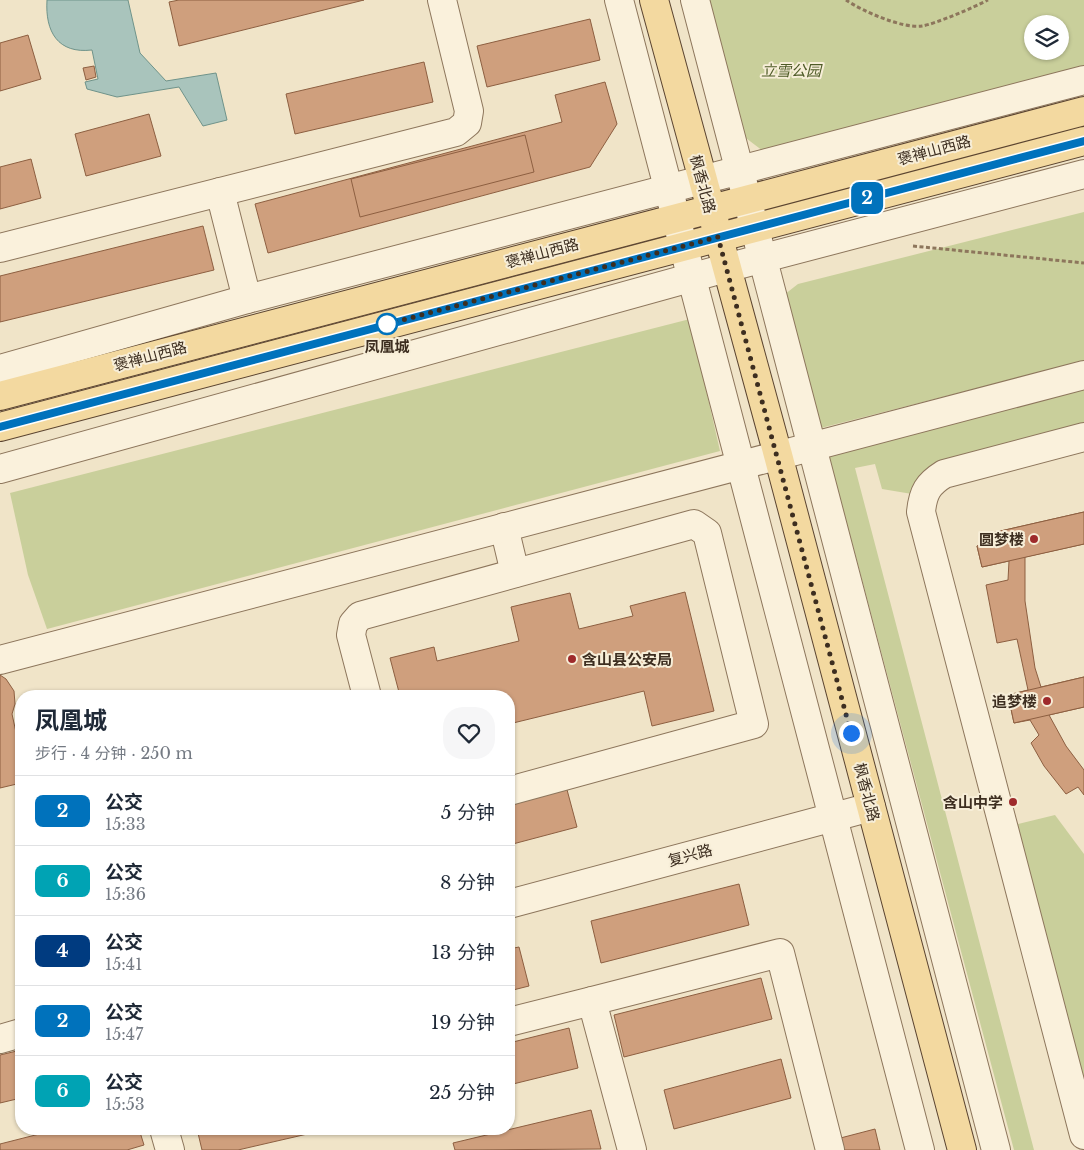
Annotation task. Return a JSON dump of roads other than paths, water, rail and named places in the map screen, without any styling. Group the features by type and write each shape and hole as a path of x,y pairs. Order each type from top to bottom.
{"main road":[{"name":"枫香北路","path":"654,0 778,455 962,1150"},
{"name":"褒禅山西路","path":"0,396 1084,111"},
{"name":"褒禅山西路","path":"0,426 1084,141"}],"street":[{"path":"0,248 456,132 466,123 469,111 442,0"},
{"path":"619,0 920,1150"},
{"path":"695,0 996,1150"},
{"path":"0,369 248,299 668,187 1084,80"},
{"path":"0,469 726,268 1084,174"},
{"path":"220,192 248,299"},
{"path":"0,660 1084,375"},
{"path":"1084,436 944,474 930,483 922,496 921,512 1084,1135"},
{"path":"366,690 352,635 353,624 360,616 694,524 707,533 754,724 515,789"},
{"path":"504,527 515,573"},
{"name":"复兴路","path":"515,902 871,807"},
{"path":"515,1020 780,954 830,1150"},
{"path":"592,1000 632,1150"},
{"path":"0,1039 15,1035"},
{"path":"166,1135 170,1150"}],"water":[{"path":"47,0 128,0 140,53 166,81 216,73 227,120 203,126 179,87 117,97 87,89 85,82 98,79 92,50 70,48 56,39 48,22"}],"place":[{"name":"凤凰城","path":"387,324"},
{"name":"圆梦楼","path":"1034,539"},
{"name":"含山县公安局","path":"572,659"},
{"name":"追梦楼","path":"1047,701"},
{"name":"含山中学","path":"1013,802"}],"park label":[{"name":"立雪公园","path":"791,70"}]}
